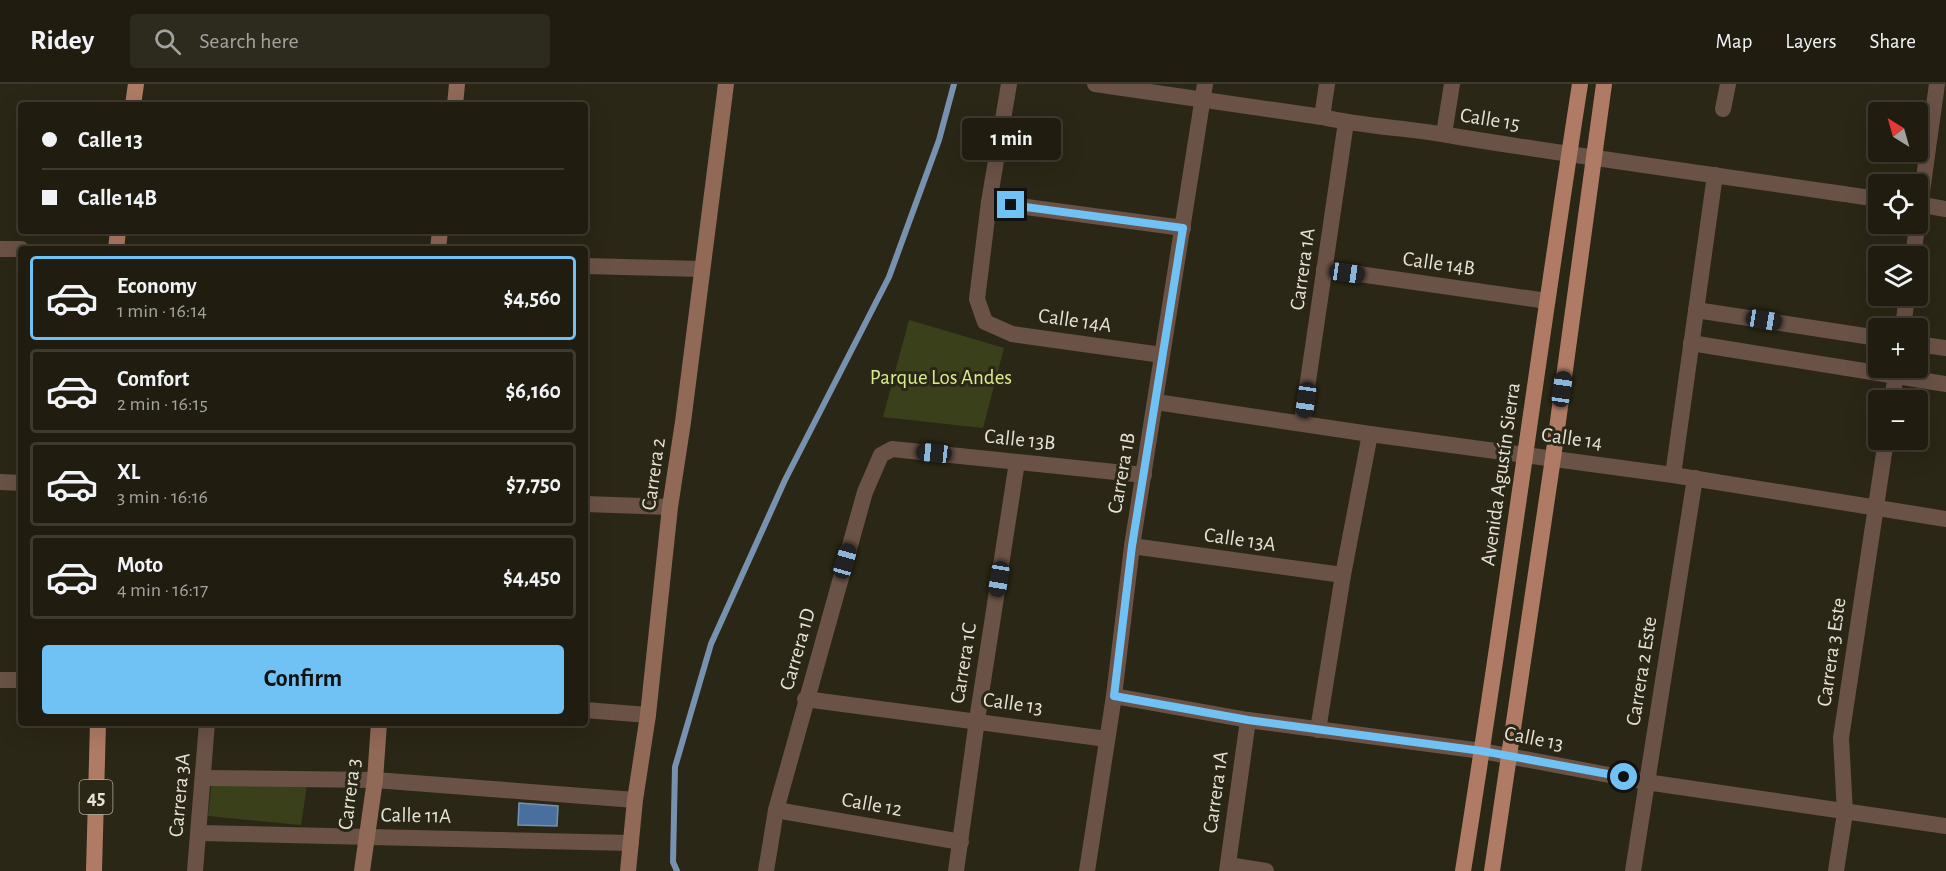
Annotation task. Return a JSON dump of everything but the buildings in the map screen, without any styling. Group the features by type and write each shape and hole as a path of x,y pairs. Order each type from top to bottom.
{"main road":[{"path":"133,102 136,84"},
{"path":"454,102 457,84"},
{"name":"Carrera 2","path":"628,871 635,800 648,715 670,507 726,84"},
{"name":"Avenida Agustín Sierra","path":"1463,871 1580,84"},
{"path":"1492,871 1553,458 1604,84"},
{"name":"45","path":"94,871 98,726"},
{"name":"Carrera 3","path":"362,871 375,780 379,726"}],"street":[{"path":"1009,84 989,202 1183,228"},
{"name":"Calle 15","path":"1095,84 1204,92 1346,122 1444,134 1593,159 1868,198"},
{"path":"1322,117 1327,84"},
{"path":"1444,134 1452,84"},
{"path":"1723,109 1728,84"},
{"path":"1923,174 1938,84"},
{"name":"Carrera 1B","path":"1087,871 1114,696 1132,546 1204,92"},
{"name":"Carrera 1A","path":"1302,422 1346,122"},
{"path":"1673,475 1715,176"},
{"name":"Calle 14A","path":"989,202 978,299 985,322 1012,334 1162,355"},
{"path":"1928,206 1946,209"},
{"path":"0,249 18,249"},
{"path":"588,266 701,269"},
{"name":"Calle 14B","path":"1324,269 1547,302"},
{"path":"1696,310 1868,336"},
{"path":"1691,343 1868,368"},
{"path":"1928,346 1946,348"},
{"path":"1922,378 1946,384"},
{"name":"Calle 14","path":"1156,402 1302,422 1370,434 1695,478 1946,519"},
{"path":"1318,730 1343,576 1370,434"},
{"name":"Calle 13B","path":"892,449 1144,475"},
{"name":"Carrera 1D","path":"766,871 776,810 865,492 881,455 892,449"},
{"name":"Carrera 3 Este","path":"1836,871 1845,813 1841,738 1884,450"},
{"name":"Carrera 1C","path":"956,871 1017,462"},
{"name":"Carrera 2 Este","path":"1633,871 1695,478"},
{"path":"0,482 18,483"},
{"path":"588,504 670,507"},
{"name":"Calle 13A","path":"1132,546 1343,576"},
{"path":"0,680 18,680"},
{"name":"Calle 13","path":"1114,696 1248,720 1482,751 1646,782 1946,826"},
{"name":"Calle 13","path":"806,699 1107,739"},
{"path":"588,710 648,715"},
{"name":"Carrera 1A","path":"1227,868 1248,720"},
{"name":"Carrera 3A","path":"195,871 207,726"},
{"name":"Calle 11A","path":"204,778 375,780 635,800"},
{"name":"Calle 12","path":"776,810 961,842"},
{"name":"Calle 11A","path":"199,833 631,843"},
{"path":"1227,868 1266,871"}],"green space":[{"name":"Parque Los Andes","path":"909,320 1004,348 983,428 883,417"},
{"path":"212,780 307,785 301,825 208,816"}],"water":[{"path":"519,803 558,806 557,826 518,825"}],"waterway":[{"path":"677,871 673,862 675,767 711,644 785,480 889,277 939,140 954,84"}],"route":[{"path":"1011,205 1183,228 1132,546 1114,696 1248,720 1482,751 1624,777"}]}
